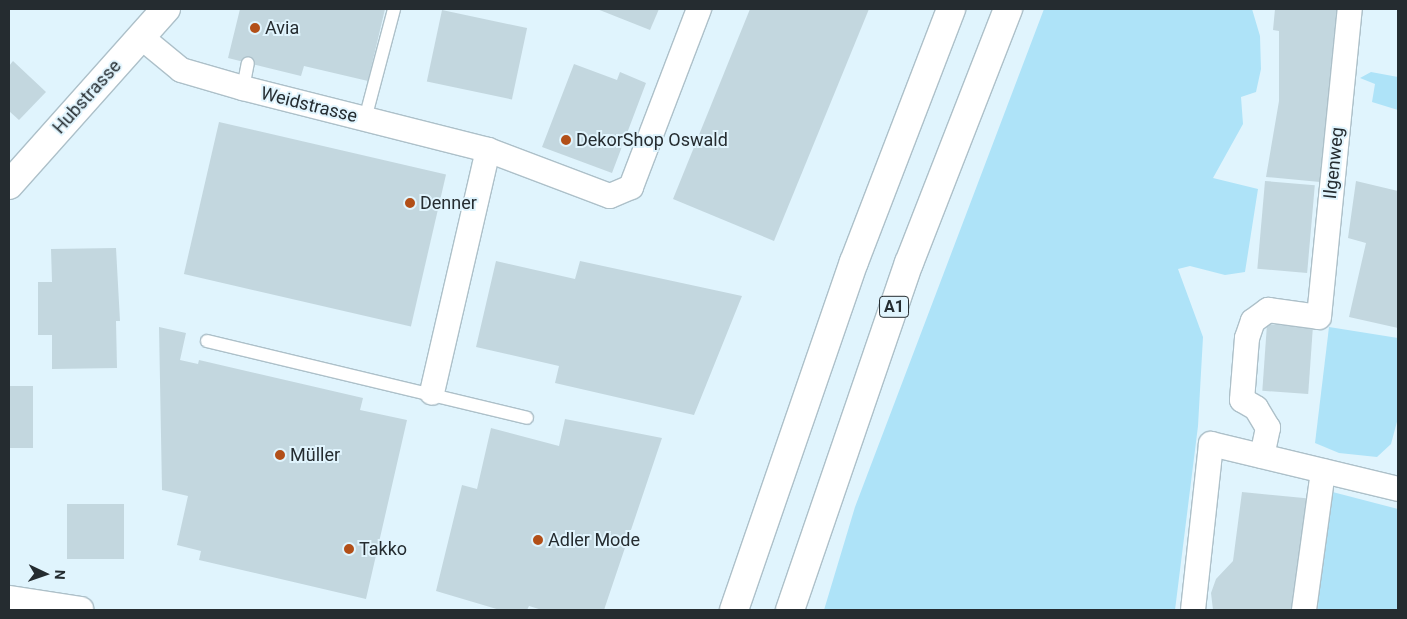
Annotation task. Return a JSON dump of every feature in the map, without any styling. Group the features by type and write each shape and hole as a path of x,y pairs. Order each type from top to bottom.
{"main road":[{"name":"Hubstrasse","path":"9,186 166,9"},
{"path":"734,610 851,271 951,9"},
{"name":"A1","path":"790,610 909,263 1008,9"}],"street":[{"name":"Weidstrasse","path":"141,37 181,70 242,88 488,150 610,196 630,187 699,9"},
{"name":"Ilgenweg","path":"1262,456 1268,428 1256,408 1242,400 1247,338 1253,321 1268,310 1319,317 1350,9"},
{"path":"432,393 488,150"},
{"path":"1193,610 1211,444 1398,489"},
{"path":"1304,610 1323,471"},
{"path":"9,598 81,609"}],"lane":[{"path":"365,119 394,9"},
{"path":"242,88 248,63"},
{"path":"207,341 432,393 527,418"}],"shaded area":[{"path":"1044,9 1252,9 1260,36 1261,69 1256,92 1241,97 1243,124 1213,178 1258,189 1245,272 1225,275 1190,266 1178,269 1203,337 1198,426 1175,610 824,610 855,507"},
{"path":"1371,72 1398,77 1398,110 1372,102 1375,84 1360,78"},
{"path":"1329,327 1398,338 1398,418 1391,444 1377,457 1339,453 1315,443"},
{"path":"1321,489 1398,509 1398,610 1318,610"}],"building":[{"path":"240,9 385,9 368,81 304,66 301,76 228,58"},
{"path":"597,9 659,9 650,30"},
{"path":"750,9 869,9 774,241 673,199"},
{"path":"1275,9 1340,9 1337,37 1334,36 1320,182 1266,177 1279,101 1279,31 1273,30"},
{"path":"442,10 527,28 512,99 427,81"},
{"path":"13,61 46,92 19,120 9,111 9,66"},
{"path":"574,64 617,80 620,72 646,83 612,173 542,147"},
{"path":"219,122 446,174 411,326 184,274"},
{"path":"1265,181 1315,185 1307,273 1257,269"},
{"path":"1356,181 1398,191 1398,328 1349,317 1366,243 1348,238"},
{"path":"116,248 120,321 116,321 117,368 52,369 52,335 38,335 38,282 52,282 51,249"},
{"path":"496,261 575,279 580,261 742,296 694,415 555,383 559,366 476,347"},
{"path":"1267,324 1313,327 1308,394 1262,391"},
{"name":"Müller","path":"159,327 186,333 180,360 198,364 199,360 363,398 360,410 407,420 366,599 199,560 201,551 177,545 188,496 162,490"},
{"path":"9,386 33,386 33,448 9,448"},
{"name":"Adler Mode","path":"565,419 662,438 604,610 542,610 529,606 527,610 500,610 436,591 462,485 477,489 491,428 559,446"},
{"path":"1242,492 1314,499 1297,610 1213,610 1211,593 1216,579 1233,561"},
{"path":"67,504 124,504 124,559 67,559"}],"place":[{"name":"Avia","path":"255,28"},
{"name":"DekorShop Oswald","path":"566,140"},
{"name":"Denner","path":"410,203"},
{"name":"Müller","path":"280,455"},
{"name":"Adler Mode","path":"538,540"},
{"name":"Takko","path":"349,549"}]}
